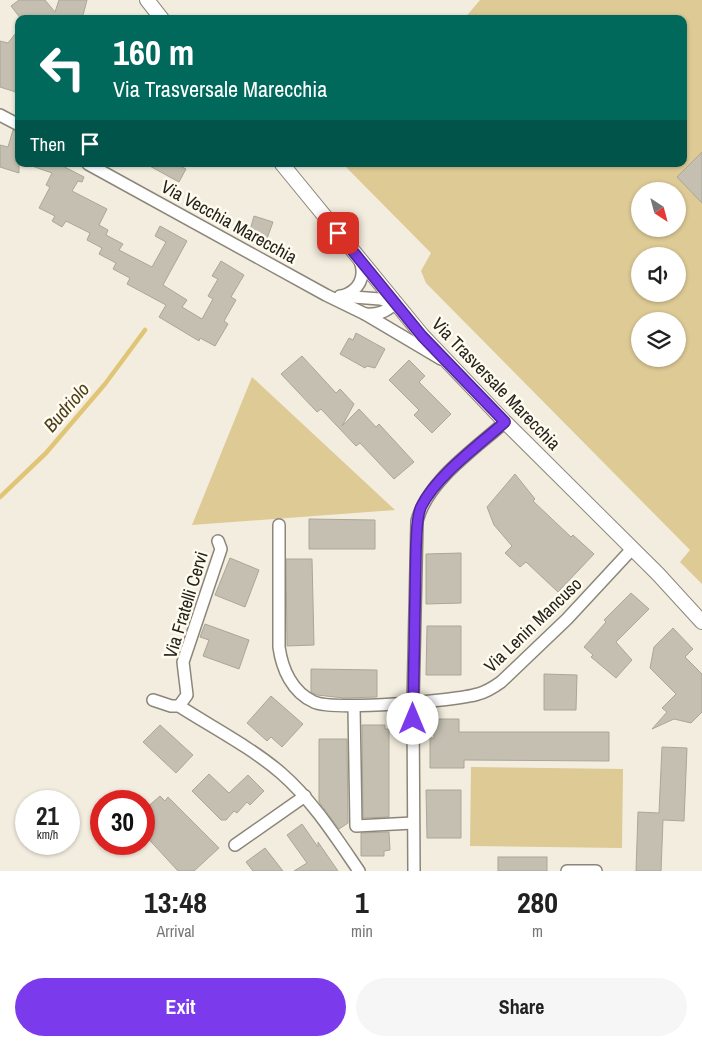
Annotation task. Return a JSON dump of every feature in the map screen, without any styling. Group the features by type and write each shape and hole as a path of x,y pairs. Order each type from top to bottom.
{"street":[{"path":"147,0 159,15"},
{"path":"0,115 15,123"},
{"name":"Via Vecchia Marecchia","path":"93,167 326,295 365,314 450,364"},
{"name":"Via Trasversale Marecchia","path":"284,167 395,303 450,364 701,620"},
{"path":"340,296 353,293 358,287 363,270 360,260"},
{"name":"Via Vecchia Marecchia","path":"326,295 380,299 395,303"},
{"path":"365,314 375,315 388,310 395,303"},
{"path":"414,871 413,702 417,521 420,509 446,476 505,422"},
{"name":"Via Lenin Mancuso","path":"279,525 279,646 281,665 300,693 321,705 354,707 476,695 501,682 566,619 632,549"},
{"name":"Via Fratelli Cervi","path":"179,706 187,695 183,662 221,549 218,541"},
{"path":"153,700 171,706 179,706 279,772 305,796 325,821 358,871"},
{"path":"354,707 356,826 413,824"},
{"path":"235,845 305,796"},
{"path":"567,871 596,871"}],"shaded area":[{"path":"480,0 702,0 702,584 680,562 690,550 426,283 421,271 431,253 346,167 687,167 687,15 467,15"},
{"path":"252,377 395,510 192,525"},
{"path":"471,767 623,769 622,848 470,846"}],"building":[{"path":"19,0 45,0 55,12 59,0 87,0 83,15 18,15 11,6"},
{"path":"15,34 15,92 0,87 0,41 8,43"},
{"path":"13,130 15,131 15,167 19,167 19,173 0,167 0,145 8,147"},
{"path":"702,152 702,203 686,186 686,182 682,182 677,177"},
{"path":"35,167 65,167 84,177 82,182 78,181 72,191 107,209 99,225 108,230 106,235 123,244 119,250 152,267 166,242 155,236 160,226 187,241 163,285 187,300 182,307 202,319 213,299 208,296 218,279 212,276 221,261 244,275 231,297 236,300 224,321 228,324 215,346 200,338 199,341 159,317 166,305 127,284 130,278 113,269 116,263 99,254 102,248 87,240 90,233 66,221 62,227 52,221 55,216 39,208 50,187 46,185 52,173"},
{"path":"152,167 182,167 186,169 179,182"},
{"path":"254,216 273,222 265,244 248,238"},
{"path":"356,333 385,349 375,368 367,366 365,368 340,354 349,338 353,340"},
{"path":"302,356 336,393 340,389 354,404 342,426 359,409 376,427 379,424 414,462 394,479 360,443 356,446 321,409 317,412 281,374"},
{"path":"409,360 425,376 419,382 451,414 432,433 414,415 419,410 389,380"},
{"path":"515,474 535,499 533,501 571,537 573,535 594,554 558,592 526,562 520,567 505,553 512,546 494,525 487,507"},
{"path":"309,519 375,520 375,549 309,549"},
{"path":"461,553 461,603 426,604 426,554"},
{"path":"230,558 259,570 245,607 215,595"},
{"path":"286,559 312,559 314,645 287,646"},
{"path":"631,593 649,609 616,642 632,660 616,678 591,657 593,655 584,647 606,622 604,620"},
{"path":"205,624 249,640 239,669 203,656 209,640 200,637"},
{"path":"427,626 461,626 461,675 426,675"},
{"path":"673,628 693,649 685,657 702,674 702,712 691,723 674,719 652,729 667,712 662,708 676,694 650,668 654,647"},
{"path":"311,669 377,670 377,697 344,698 317,695 311,692"},
{"path":"544,674 577,675 576,710 544,710"},
{"path":"271,696 303,724 282,747 271,737 267,741 247,723"},
{"path":"434,719 459,719 459,732 609,732 609,761 464,760 464,768 430,768 430,738 434,738"},
{"path":"160,725 193,755 176,773 143,742"},
{"path":"362,725 385,725 385,729 389,729 389,817 363,818"},
{"path":"319,739 347,739 348,823 339,829 319,802"},
{"path":"662,747 687,748 684,821 663,820 661,871 636,871 638,812 659,813"},
{"path":"209,774 229,793 248,775 264,791 250,805 247,802 237,813 234,811 226,820 221,820 192,791"},
{"path":"426,790 461,790 461,838 427,838"},
{"path":"160,796 165,801 168,797 219,848 194,871 178,871 155,846 155,800"},
{"path":"302,824 318,847 318,842 338,871 294,871 307,863 287,835"},
{"path":"389,832 390,850 384,851 384,856 361,856 361,833"},
{"path":"265,848 283,871 253,871 246,862"},
{"path":"498,857 547,857 547,871 498,871"}],"waterway":[{"name":"Budriolo","path":"0,497 46,453 105,384 145,330"}],"route":[{"path":"338,233 422,336 505,422 446,476 420,509 417,521 416,546 413,719"}]}
